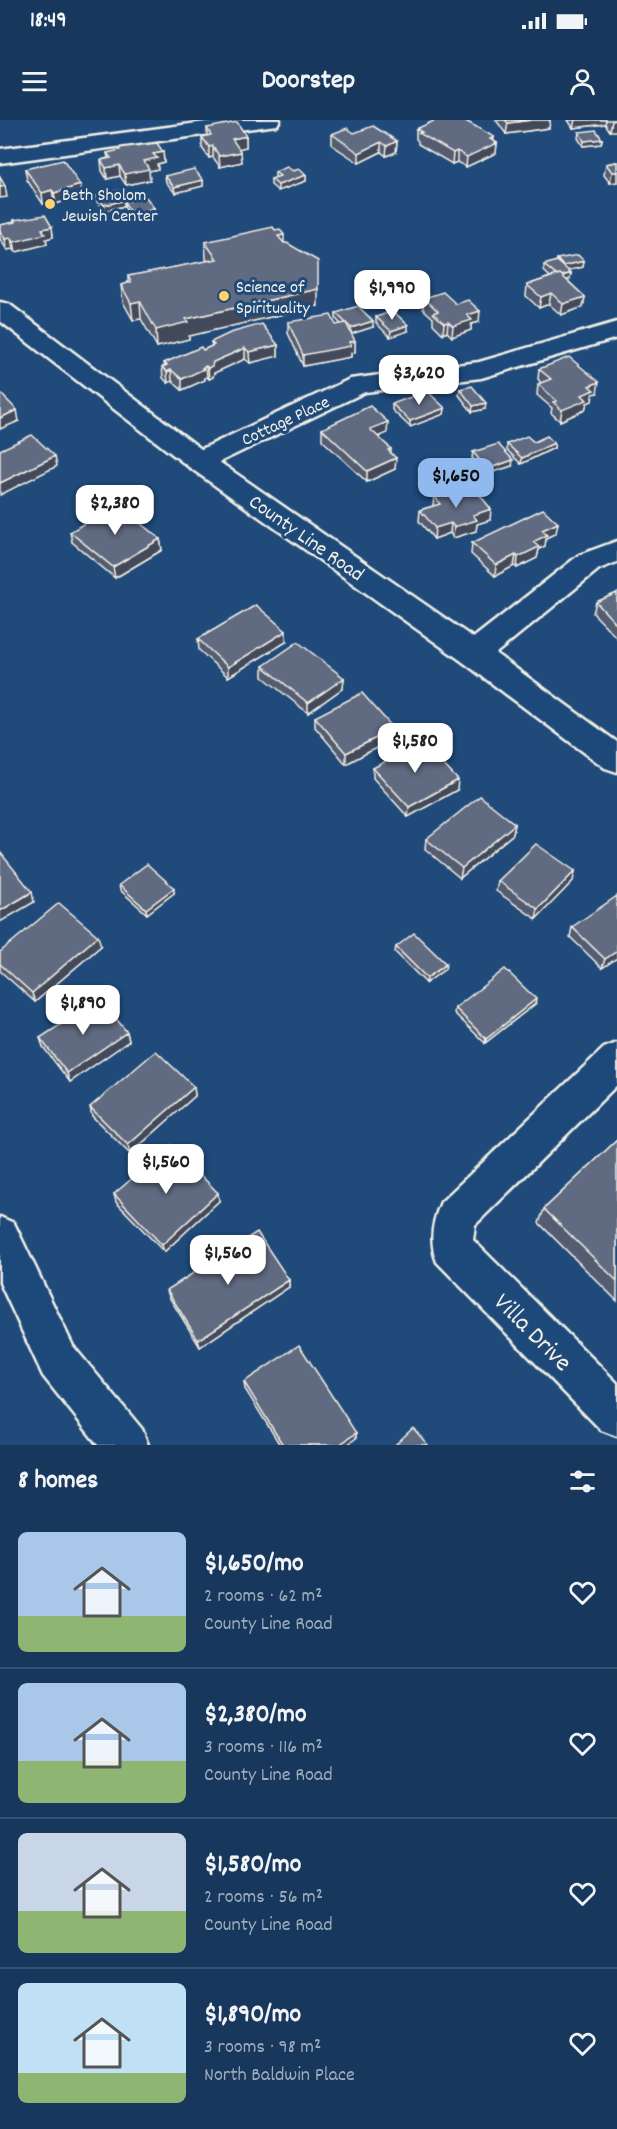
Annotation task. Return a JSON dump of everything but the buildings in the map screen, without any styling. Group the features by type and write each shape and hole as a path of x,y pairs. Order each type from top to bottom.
{"street":[{"path":"95,120 111,141"},
{"path":"0,156 269,120"},
{"name":"County Line Road","path":"0,309 199,461 474,654 617,759"},
{"name":"Cottage Place","path":"199,461 359,385 482,370 617,330"},
{"path":"474,654 589,562 617,551"},
{"name":"Villa Drive","path":"617,1060 453,1232 617,1414"},
{"path":"0,1237 58,1361 126,1445"}],"place":[{"name":"Beth Sholom Jewish Center","path":"50,204"},
{"name":"Science of Spirituality","path":"224,296"}]}
